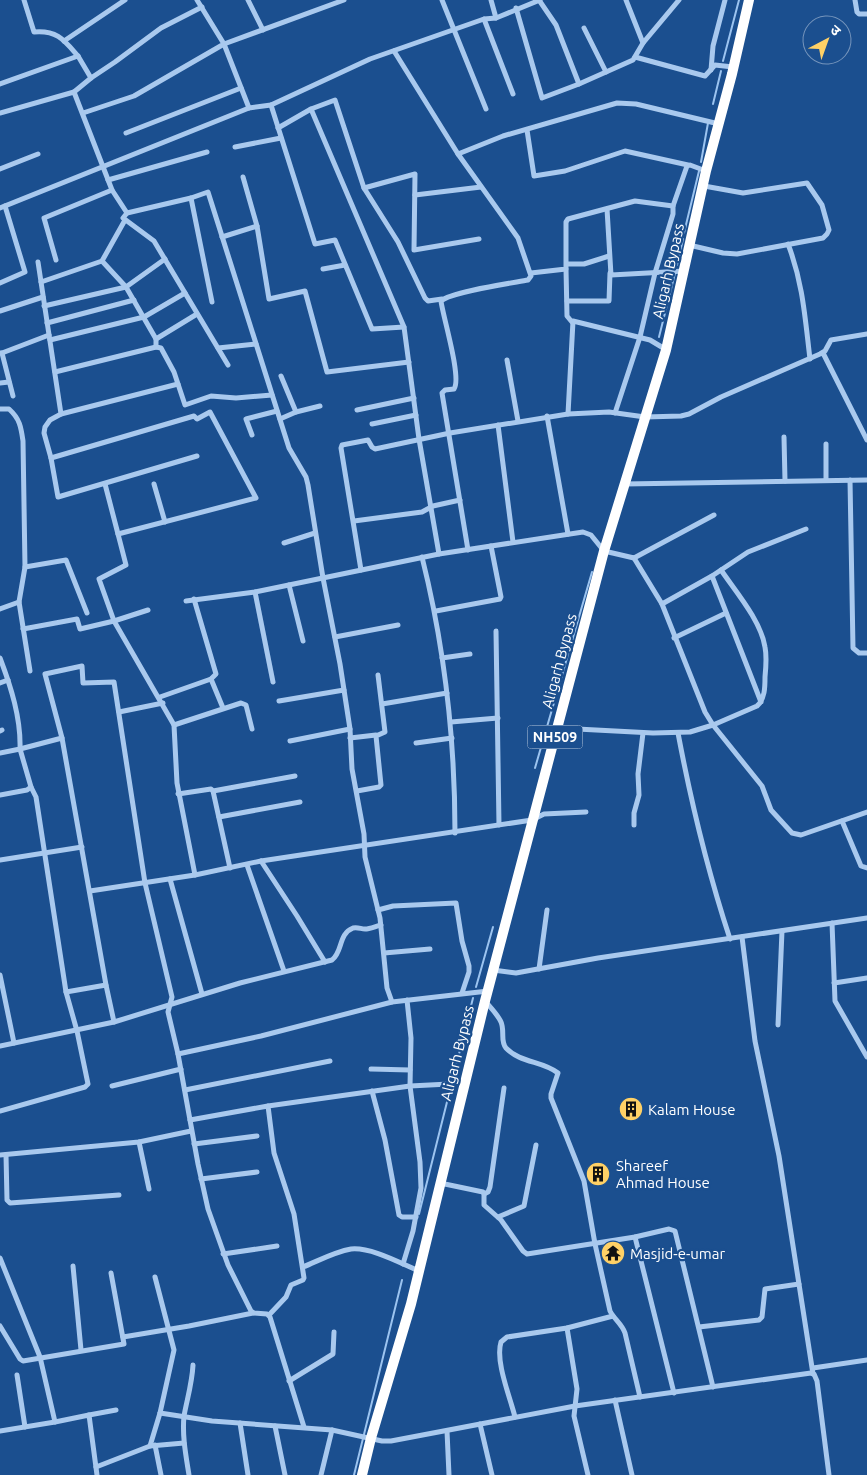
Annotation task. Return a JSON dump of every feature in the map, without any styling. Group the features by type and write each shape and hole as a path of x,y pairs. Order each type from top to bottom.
{"highway":[{"name":"Aligarh Bypass","path":"362,1475 369,1437 411,1304 486,996 604,551 623,484 666,350 706,171 749,0"}],"street":[{"path":"24,0 34,32 46,31 56,34 78,56 91,78"},
{"path":"64,41 125,0"},
{"path":"197,0 224,44 249,108"},
{"path":"248,0 263,30"},
{"path":"83,113 134,96 224,44 344,0"},
{"path":"442,0 486,109"},
{"path":"491,0 496,18"},
{"path":"0,283 25,272 2,207 249,108 271,105 370,59 484,19 496,18 516,8 539,0 556,25 579,84"},
{"path":"626,0 643,43"},
{"path":"516,8 542,98 633,60 643,43 679,0"},
{"path":"711,70 713,46 725,0"},
{"path":"855,0 857,12 867,14"},
{"path":"0,113 74,92 160,28 202,7"},
{"path":"484,19 513,94"},
{"path":"584,28 606,72"},
{"path":"278,128 311,109 335,100 364,188 398,242 428,301 528,280 532,276 518,238 458,154 394,50"},
{"path":"0,84 78,56"},
{"path":"635,57 705,76 716,64 733,67"},
{"path":"126,133 241,88"},
{"path":"74,92 112,190 127,214"},
{"path":"458,154 503,136 606,104 636,104 719,124"},
{"path":"271,105 315,244 335,240 372,329 404,327"},
{"path":"311,109 404,327 419,439 439,554"},
{"path":"526,130 533,175 536,177 578,167 625,151 688,165 706,171"},
{"path":"235,147 282,138"},
{"path":"108,180 207,152"},
{"path":"0,169 38,154"},
{"path":"615,413 640,337 655,273 673,214 673,206 676,204 688,165"},
{"path":"364,188 415,174 414,250 479,239"},
{"path":"243,177 256,226 270,299 306,291 327,372 409,362"},
{"path":"689,244 731,254 823,238 829,230 822,205 808,184 743,193 704,186"},
{"path":"415,195 481,187"},
{"path":"56,260 44,218 112,190"},
{"path":"228,366 154,241 122,218 127,214 208,192 289,448 307,481 344,690 350,729 352,769 364,834 365,857 378,910 386,988 392,1002"},
{"path":"191,198 212,302"},
{"path":"568,414 572,322 567,316 567,221 570,218 635,202 673,206"},
{"path":"567,301 609,301 610,273 607,209"},
{"path":"41,282 102,261 125,220"},
{"path":"222,237 256,226"},
{"path":"788,244 798,271 802,289 810,359"},
{"path":"531,273 584,264 609,256"},
{"path":"44,306 126,287 165,259"},
{"path":"102,261 126,287 156,338 156,347"},
{"path":"38,262 61,414"},
{"path":"323,269 346,265"},
{"path":"610,273 613,276 684,271"},
{"path":"13,396 1,353 49,338 144,317 185,293"},
{"path":"0,310 43,297"},
{"path":"442,299 441,304 457,384 454,389 445,390 442,393 468,550"},
{"path":"47,322 134,300"},
{"path":"156,338 197,314"},
{"path":"572,322 575,321 640,337 655,342 666,350"},
{"path":"361,570 341,445 368,440 375,449 450,433 568,414 596,412 645,417 685,416 727,394 823,353 831,340 867,334"},
{"path":"218,348 256,344"},
{"path":"55,372 156,347 161,348 174,372 185,405 211,396 236,398 272,395"},
{"path":"823,353 867,440"},
{"path":"506,360 518,421"},
{"path":"281,376 296,412"},
{"path":"0,383 9,382"},
{"path":"178,384 61,414 50,420 45,426 44,433 58,497 197,456"},
{"path":"357,410 414,398"},
{"path":"280,419 296,412 320,406"},
{"path":"0,409 9,409 16,415 21,425 23,441 24,567 19,602 30,671"},
{"path":"252,435 246,419 278,411"},
{"path":"51,458 194,416 197,419 210,412 256,498 118,534"},
{"path":"372,424 416,415"},
{"path":"547,416 568,534"},
{"path":"498,425 513,542"},
{"path":"784,438 785,481"},
{"path":"826,444 826,480"},
{"path":"850,480 853,648 859,653 867,653"},
{"path":"623,484 867,480"},
{"path":"104,484 126,565 99,579 114,621 174,724 178,794 195,875"},
{"path":"154,484 165,522"},
{"path":"354,522 422,512 431,507 460,500"},
{"path":"186,601 255,592 439,554 584,532 588,533 604,551 634,558 714,515"},
{"path":"662,604 712,576 752,550 806,529"},
{"path":"284,543 315,533"},
{"path":"436,611 500,599 491,546"},
{"path":"422,557 436,611 451,722 455,778 455,833"},
{"path":"634,558 662,604 705,712 713,725 762,786 771,810 792,833 801,835 867,812"},
{"path":"24,567 66,560 88,613"},
{"path":"557,728 643,733 690,732 713,725 757,706 761,702 765,683 766,661 762,634 722,570"},
{"path":"712,576 761,702"},
{"path":"289,585 303,641"},
{"path":"255,592 273,682"},
{"path":"160,697 211,679 216,672 194,599"},
{"path":"0,609 19,602"},
{"path":"23,629 77,618 80,629 148,610"},
{"path":"674,638 726,614"},
{"path":"334,637 398,625"},
{"path":"496,631 499,825"},
{"path":"442,658 470,654"},
{"path":"0,658 8,680 20,737 20,749 31,787 36,796 66,992 77,1030 87,1080 87,1086 0,1111"},
{"path":"114,1022 62,738 45,674 82,666 83,682 114,682 145,883 172,997 168,1012 181,1069 201,1179 223,1254 253,1313"},
{"path":"350,738 385,733 378,675"},
{"path":"211,679 223,708"},
{"path":"0,683 8,680"},
{"path":"280,701 344,690"},
{"path":"382,704 447,693"},
{"path":"119,712 163,703"},
{"path":"174,724 245,703 252,729"},
{"path":"451,722 498,718"},
{"path":"290,741 350,729"},
{"path":"634,825 634,813 639,795 638,774 643,733"},
{"path":"678,733 686,778 711,877 730,939"},
{"path":"357,791 381,785 376,735"},
{"path":"0,753 62,738"},
{"path":"416,743 452,738"},
{"path":"178,794 294,776"},
{"path":"0,795 27,790 31,787"},
{"path":"213,790 230,868"},
{"path":"219,817 300,802"},
{"path":"90,891 195,875 261,861 532,820 544,814 586,812"},
{"path":"842,821 861,866 867,868"},
{"path":"0,860 82,847"},
{"path":"261,861 324,962"},
{"path":"247,865 284,971"},
{"path":"170,879 202,994"},
{"path":"378,910 393,906 456,903 462,941 469,966 462,994"},
{"path":"539,969 547,910"},
{"path":"493,970 516,973 598,958 867,918"},
{"path":"832,923 835,1001 867,1057"},
{"path":"0,1046 114,1022 202,994 324,962 336,958 343,937 354,928 366,929 380,925"},
{"path":"778,1024 782,931"},
{"path":"742,937 755,1041 779,1156 813,1371 817,1381 829,1475"},
{"path":"384,954 430,949"},
{"path":"0,975 14,1042"},
{"path":"834,983 867,978"},
{"path":"66,992 106,985"},
{"path":"178,1054 261,1036 392,1002 462,994 486,996 503,1027 503,1043 507,1050 518,1057 558,1073 550,1096 584,1181 595,1244 613,1316 625,1333 640,1397"},
{"path":"403,1264 416,1217 420,1192 420,1162 410,1086 411,1038 406,1000"},
{"path":"185,1090 330,1061"},
{"path":"112,1086 181,1069"},
{"path":"372,1069 410,1070"},
{"path":"190,1120 268,1106 410,1086 449,1084"},
{"path":"504,1088 490,1187 488,1192 484,1194 483,1203 498,1217 527,1254 635,1237 669,1229 675,1232 713,1386"},
{"path":"372,1092 385,1140 400,1215 402,1217 416,1217"},
{"path":"268,1106 274,1153 294,1214 304,1279 291,1285 286,1297 269,1315"},
{"path":"119,1195 10,1203 8,1200 3,1155 139,1142 191,1130"},
{"path":"194,1144 257,1136"},
{"path":"139,1142 149,1189"},
{"path":"498,1217 524,1206 536,1145"},
{"path":"201,1179 257,1172"},
{"path":"440,1183 483,1192 484,1194"},
{"path":"635,1237 674,1393"},
{"path":"223,1254 277,1246"},
{"path":"303,1267 337,1253 358,1249 368,1251 419,1271"},
{"path":"0,1258 1,1266 40,1357 55,1422"},
{"path":"73,1266 81,1350"},
{"path":"0,1326 21,1360 25,1361 124,1344 111,1273"},
{"path":"155,1276 174,1350 153,1446 161,1475"},
{"path":"699,1327 759,1320 762,1317 765,1289 799,1284"},
{"path":"123,1336 189,1326 253,1313 269,1315"},
{"path":"269,1315 304,1427"},
{"path":"515,1417 502,1371 501,1342 507,1337 567,1328 613,1316"},
{"path":"567,1328 576,1389 574,1416 588,1475"},
{"path":"289,1380 334,1354 334,1332"},
{"path":"160,1413 212,1421 332,1430 391,1441 575,1406 674,1393 813,1371 867,1360"},
{"path":"189,1475 184,1443 184,1416 192,1383 193,1365"},
{"path":"17,1375 25,1427"},
{"path":"615,1400 632,1475"},
{"path":"0,1431 116,1410"},
{"path":"89,1415 97,1475"},
{"path":"240,1423 248,1475"},
{"path":"480,1424 492,1475"},
{"path":"275,1426 285,1475"},
{"path":"321,1475 332,1430"},
{"path":"447,1430 449,1475"},
{"path":"96,1467 153,1446 184,1443"}],"waterway":[{"path":"723,61 739,0"},
{"path":"713,104 721,71"},
{"path":"701,162 708,123"},
{"path":"684,233 699,171"},
{"path":"677,265 683,239"},
{"path":"659,337 675,273"},
{"path":"535,768 592,572"},
{"path":"476,987 493,927"},
{"path":"419,1214 473,998"},
{"path":"354,1475 402,1280"}],"place":[{"name":"Kalam House","path":"631,1109"},
{"name":"Shareef Ahmad House","path":"598,1174"},
{"name":"Masjid-e-umar","path":"613,1253"}]}
